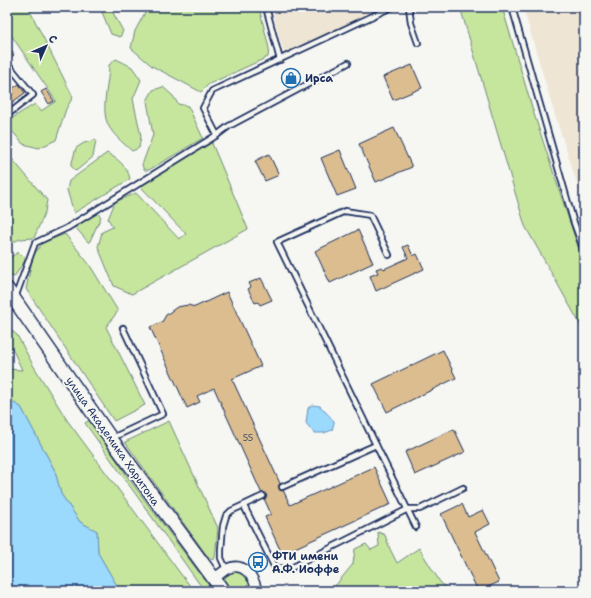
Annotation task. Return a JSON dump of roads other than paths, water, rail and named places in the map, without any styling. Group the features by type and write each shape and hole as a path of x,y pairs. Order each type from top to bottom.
{"street":[{"name":"улица Академика Харитона","path":"7,289 111,439 223,591"},
{"path":"213,579 226,569 234,566 243,568 250,573 255,582 257,591"}],"lane":[{"path":"266,7 280,60"},
{"path":"217,135 203,108 212,91 392,7"},
{"path":"409,7 411,23 418,43"},
{"path":"512,7 573,220 584,250"},
{"path":"7,62 32,95 7,115"},
{"path":"15,300 35,243 67,228 217,135 229,126 348,63"},
{"path":"390,255 370,215 345,211 277,242 416,527"},
{"path":"111,439 164,414 123,328"},
{"path":"282,487 376,445"},
{"path":"244,506 275,568 288,569 408,509 420,509 463,488"},
{"path":"226,569 221,558 223,526 226,516 231,511 263,496"}],"water":[{"path":"7,399 21,407 55,471 61,494 80,522 97,531 98,553 120,591 7,591"},
{"path":"312,405 320,406 334,421 332,430 324,433 314,433 306,423 308,408"}],"place":[{"name":"Ирса","path":"291,78"},
{"name":"ФТИ имени А.Ф. Иоффе","path":"258,562"}]}
